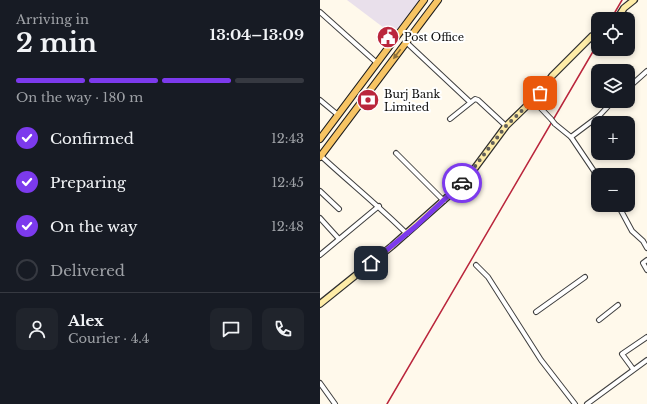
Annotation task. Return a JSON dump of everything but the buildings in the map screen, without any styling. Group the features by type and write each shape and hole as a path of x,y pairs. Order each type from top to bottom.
{"main road":[{"path":"320,139 424,0 433,6"},
{"path":"320,156 438,0"},
{"path":"621,12 634,0"},
{"path":"320,304 407,234 444,201 469,176 506,126 540,93 552,76 591,37"}],"street":[{"path":"320,12 377,63"},
{"path":"406,42 470,102"},
{"path":"635,82 647,71"},
{"path":"450,119 475,99 478,100 506,126"},
{"path":"320,100 338,115"},
{"path":"533,100 555,124 571,137 592,168"},
{"path":"571,137 599,116 606,108"},
{"path":"396,153 444,201"},
{"path":"320,156 379,206 407,234"},
{"path":"320,191 339,209"},
{"path":"320,256 379,206"},
{"path":"622,212 632,231 643,241 647,248"},
{"path":"320,218 339,240"},
{"path":"647,260 643,262 647,270"},
{"path":"476,265 488,277 541,360 575,404"},
{"path":"536,312 585,277"},
{"path":"599,320 618,305"},
{"path":"633,369 622,354 647,336"},
{"path":"587,404 647,360"},
{"path":"320,382 335,404"}],"shaded area":[{"path":"347,0 424,0 396,37"}],"railway":[{"path":"615,12 622,0"},
{"path":"387,404 591,55"}],"way so far":[{"path":"462,183 469,176 506,126 540,93"}],"place":[{"name":"Post Office","path":"388,37"},
{"name":"Burj Bank Limited","path":"368,100"}],"route":[{"path":"371,263 416,226 462,183"}]}
